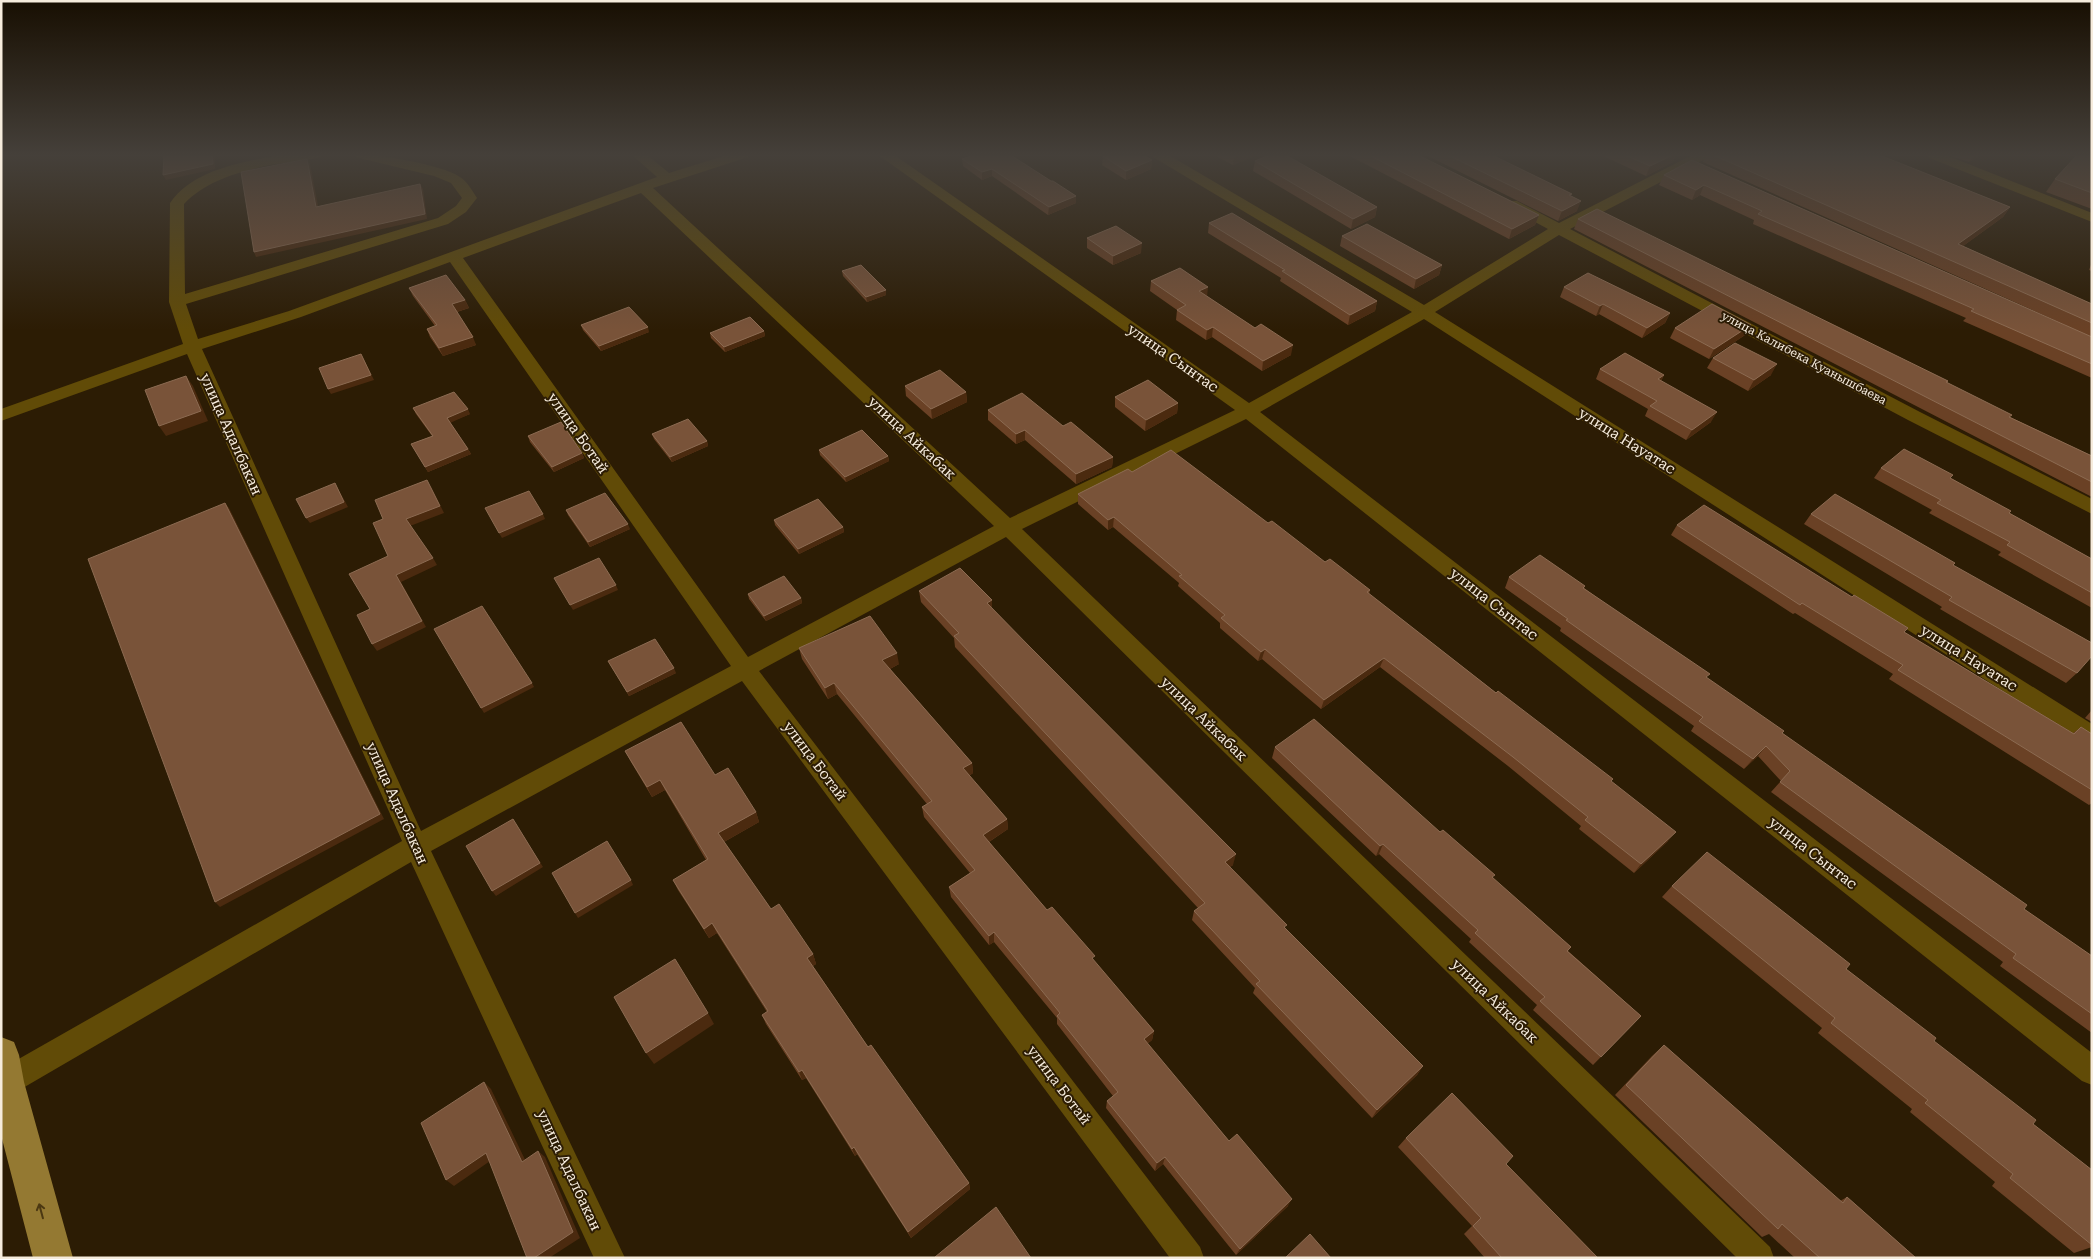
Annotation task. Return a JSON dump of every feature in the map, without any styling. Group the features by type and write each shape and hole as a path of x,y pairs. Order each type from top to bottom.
{"main road":[{"path":"4,1068 53,1258"}],"street":[{"name":"улица Адалбакан","path":"177,213 178,302 192,346 416,846 610,1258"},
{"path":"178,302 443,222 456,213"},
{"path":"1,415 192,346 295,314 571,213"},
{"name":"улица Айкабак","path":"671,213 1008,527 1758,1258"},
{"name":"улица Сынтас","path":"967,213 1248,411 2092,1071"},
{"name":"улица Науатас","path":"1257,213 1424,312 2092,736"},
{"name":"улица Калибека Куанышбаева","path":"1530,213 1914,416 2092,507"},
{"path":"4,1068 1008,527 1248,411 1424,312 1560,228 1592,213"},
{"path":"2079,213 2092,218"},
{"name":"улица Ботай","path":"453,255 745,669 1189,1258"}],"building":[{"path":"248,213 425,213 425,214 254,252"},
{"path":"1232,213 1377,301 1350,315 1282,271 1285,270 1209,223"},
{"path":"1342,213 1365,213 1353,219"},
{"path":"1481,213 1534,213 1539,215 1512,229"},
{"path":"1590,213 1605,213 1948,381 1946,382 2012,415 2009,417 2092,456 2092,482 1578,219"},
{"path":"1811,213 2092,337 2092,364 1971,311 1974,309 1758,214"},
{"path":"1843,213 2002,213 1958,244 2092,304 2092,323"},
{"path":"1367,224 1442,265 1416,279 1342,236"},
{"path":"1116,226 1142,243 1113,256 1087,238"},
{"path":"861,265 886,290 866,297 842,271"},
{"path":"1180,268 1208,287 1199,291 1255,328 1261,324 1293,345 1263,361 1213,327 1207,330 1177,310 1186,305 1151,281"},
{"path":"1588,273 1670,313 1647,328 1603,304 1600,306 1564,287"},
{"path":"446,275 465,300 452,304 473,337 439,348 427,329 437,325 409,288"},
{"path":"1712,304 1751,325 1714,349 1675,328"},
{"path":"629,307 648,327 599,346 581,325"},
{"path":"750,317 764,331 724,347 710,333"},
{"path":"1735,343 1777,364 1754,380 1713,358"},
{"path":"1625,353 1664,375 1658,379 1717,412 1692,430 1650,406 1657,401 1600,369"},
{"path":"361,354 371,375 328,389 319,368"},
{"path":"940,370 966,392 931,409 905,386"},
{"path":"186,376 201,411 159,426 145,390"},
{"path":"1148,380 1178,403 1146,420 1115,397"},
{"path":"454,392 468,409 447,418 468,449 425,467 411,444 433,436 413,408"},
{"path":"1022,393 1063,426 1071,422 1113,457 1076,474 1025,430 1016,434 988,410"},
{"path":"688,419 707,441 670,457 652,434"},
{"path":"561,422 582,453 552,467 528,436"},
{"path":"862,430 888,456 845,477 819,450"},
{"path":"1904,449 1953,475 1950,478 2011,511 2009,513 2092,559 2092,593 2007,545 2010,542 1937,503 1941,500 1881,468"},
{"path":"1171,450 1268,523 1272,521 1325,562 1330,559 1370,590 1367,592 1496,693 1498,691 1613,779 1611,781 1676,832 1641,864 1585,820 1588,817 1384,658 1324,700 1265,649 1261,652 1221,618 1225,615 1179,576 1182,575 1114,517 1108,520 1078,494 1128,469 1132,472"},
{"path":"427,480 440,506 406,519 433,558 396,575 422,621 372,644 357,615 370,609 349,574 388,556 373,523 383,519 375,500"},
{"path":"335,483 344,502 306,518 296,499"},
{"path":"529,491 543,514 499,533 485,508"},
{"path":"605,493 628,524 588,542 566,510"},
{"path":"1835,494 1955,563 1953,565 2092,643 2092,656 2077,673 1949,600 1952,597 1811,514"},
{"path":"818,499 843,527 798,549 774,520"},
{"path":"225,503 380,814 215,902 88,559"},
{"path":"1704,505 1852,597 1854,595 1908,628 1904,632 2074,734 2081,727 2092,734 2092,790 1898,670 1903,665 1802,603 1800,605 1677,525"},
{"path":"1540,555 1585,586 1583,588 1710,674 1706,677 1784,731 1782,733 2027,905 2024,909 2092,956 2092,1014 2013,958 2016,954 1780,782 1790,771 1766,746 1753,759 1699,721 1703,717 1566,620 1568,619 1509,577"},
{"path":"599,558 616,585 570,605 554,578"},
{"path":"960,568 992,600 987,603 1236,854 1225,862 1287,925 1284,927 1423,1066 1377,1110 1256,984 1260,981 1194,911 1205,903 954,636 959,633 919,591"},
{"path":"784,576 801,598 764,616 748,594"},
{"path":"482,606 532,683 481,708 434,629"},
{"path":"870,616 897,653 882,660 972,763 963,768 1007,819 983,835 1047,910 1052,907 1095,956 1092,958 1154,1031 1144,1039 1229,1141 1237,1134 1292,1199 1240,1249 1165,1157 1157,1163 1107,1101 1118,1092 1057,1016 1060,1013 994,932 989,936 949,887 975,870 922,807 932,801 834,683 825,688 799,648"},
{"path":"655,639 674,668 627,692 608,661"},
{"path":"1314,719 1440,832 1443,830 1495,875 1492,877 1571,947 1567,951 1641,1016 1601,1057 1540,1001 1545,997 1475,933 1478,930 1383,844 1380,846 1275,747"},
{"path":"681,722 715,775 728,768 756,812 718,833 771,909 779,904 813,954 807,958 868,1047 871,1045 969,1183 908,1232 854,1147 852,1149 802,1070 799,1072 762,1015 768,1011 712,923 704,929 673,880 708,859 660,780 647,787 625,751"},
{"path":"513,819 540,863 492,891 466,846"},
{"path":"607,841 631,880 575,913 552,873"},
{"path":"1707,852 1850,964 1846,969 1936,1038 1934,1041 2036,1120 2033,1124 2092,1170 2092,1245 2010,1178 2013,1174 1925,1103 1928,1100 1831,1023 1835,1018 1672,886"},
{"path":"675,959 708,1013 646,1053 614,997"},
{"path":"1664,1045 1843,1203 1847,1197 1916,1258 1820,1258 1782,1224 1778,1229 1626,1085"},
{"path":"484,1082 522,1162 538,1151 573,1232 534,1258 527,1258 486,1153 446,1180 421,1123"},
{"path":"1452,1093 1513,1156 1506,1164 1598,1258 1502,1258 1473,1226 1481,1218 1406,1138"},
{"path":"996,1207 1031,1258 935,1258 935,1257"},
{"path":"1310,1234 1331,1258 1285,1258"}]}
